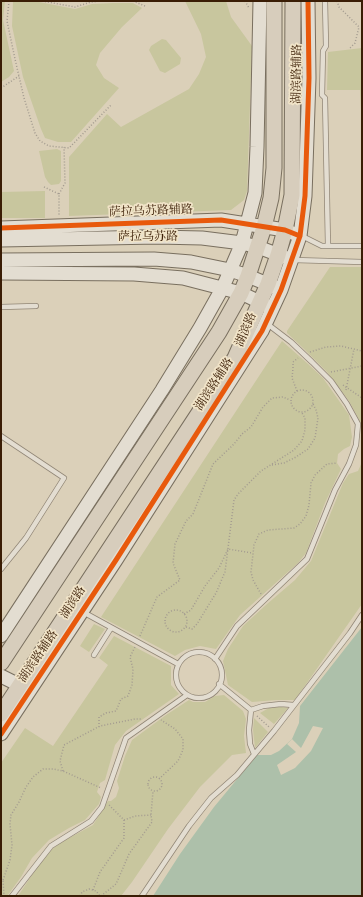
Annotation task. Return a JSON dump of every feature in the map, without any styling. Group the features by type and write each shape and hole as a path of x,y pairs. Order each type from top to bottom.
{"main road":[{"name":"湖滨路","path":"1,663 219,332 241,293 258,247 271,198 274,168 274,1"},
{"name":"湖滨路","path":"8,705 25,688 235,358 259,302 274,287 285,258 285,230 292,195 293,1"}],"street":[{"path":"1,636 162,390 223,287 242,244 255,193 260,1"},
{"name":"湖滨路辅路","path":"285,258 300,236 305,196 308,1"},
{"name":"萨拉乌苏路辅路","path":"1,228 221,220 285,230 300,236"},
{"name":"萨拉乌苏路","path":"1,240 157,237 202,238 258,247 285,258"},
{"name":"萨拉乌苏路","path":"1,260 154,259 191,262 230,270 274,287"},
{"path":"1,273 134,274 183,278 223,287 241,293 273,308"},
{"name":"湖滨路辅路","path":"25,688 81,612 116,560 262,331 273,308 274,287"},
{"path":"1,676 25,688"},
{"path":"1,734 8,705"}],"lane":[{"path":"325,1 326,46 324,51 322,95 325,98 328,246"},
{"path":"300,236 322,246 362,246"},
{"path":"285,258 362,262"},
{"path":"1,307 36,306"},
{"path":"215,659 237,626 307,560 335,490 349,464 356,445 358,424 347,404 330,381 312,362 291,342 270,326"},
{"path":"1,436 64,478 26,538 1,569"},
{"path":"81,612 178,664"},
{"path":"142,896 189,826 211,798 237,775 274,731 350,633 362,615"},
{"path":"94,655 111,628"},
{"path":"194,653 205,653 215,659 218,663 221,674 219,684 213,693 197,698 187,695 179,687 176,671 178,664 185,657 194,653"},
{"path":"219,684 251,710"},
{"path":"12,896 51,846 91,820 102,807 126,738 187,695"},
{"path":"251,710 269,705 293,705"},
{"path":"251,710 249,730 250,744 254,754"}],"path":[{"path":"9,1 7,21 19,76 30,119 35,133 40,141 49,146 69,148 111,105"},
{"path":"42,1 75,6 101,1"},
{"path":"133,1 145,6"},
{"path":"337,1 339,8 359,27 355,43 350,50"},
{"path":"1,88 19,76"},
{"path":"60,226 59,194 65,183 64,147"},
{"path":"44,187 59,194"},
{"path":"345,395 354,348"},
{"path":"327,372 362,366"},
{"path":"341,384 362,398"},
{"path":"186,627 192,629 197,624 216,593 225,572 234,500 261,471 270,465 294,450 302,441 305,430 305,418 302,413 292,408 290,400 294,393 304,390 310,394 313,400 318,418 315,438 308,449 296,457 284,463 270,465"},
{"path":"99,727 99,717 106,713 116,711 121,700 128,696 132,686 133,669 130,657 144,629 157,597 180,580 173,563 175,544 186,521 193,514 213,464 242,434 251,427 256,418 272,398 283,397 290,400"},
{"path":"302,413 309,410 313,404"},
{"path":"264,599 250,572 252,553 259,534 268,530 294,528 300,524 306,516 309,505 311,483 315,475 328,464 337,463"},
{"path":"228,549 252,553"},
{"path":"184,614 191,610 205,586 219,568 228,549"},
{"path":"178,610 184,614 187,620 186,627 180,632 172,632 166,628 166,616 171,611 178,610"},
{"path":"251,710 274,731"},
{"path":"63,770 60,761 64,745 99,727 135,719 153,718 175,728 183,738 183,750 178,761 159,779"},
{"path":"4,896 2,880 10,860 12,845 10,824 11,815 33,777 43,769 63,770 107,791"},
{"path":"80,896 86,890 93,890 101,896 116,884 129,854 152,822 151,815 153,791 150,789 148,783 152,778 159,779"},
{"path":"153,791 158,791 161,788 159,779"},
{"path":"93,890 100,872 124,838 124,820 104,801"},
{"path":"124,820 135,816 151,815"}],"shaded area":[{"path":"1,1 5,1 3,20 14,71 9,77 1,82"},
{"path":"13,1 34,1 75,9 92,4 113,3 133,3 142,8 122,27 100,53 96,65 104,78 119,88 71,142 58,142 45,138 41,129 23,77 12,26"},
{"path":"185,1 226,1 231,17 252,46 247,191 244,200 231,210 69,216 69,157 107,114 121,127 189,89 199,74 206,57 201,34"},
{"path":"162,39 166,40 181,58 180,64 165,73 160,71 149,50 151,46"},
{"path":"362,48 361,110 360,90 327,90 328,52"},
{"path":"57,149 61,151 61,181 59,184 51,185 45,177 39,151"},
{"path":"45,191 45,218 1,218 1,192"},
{"path":"330,267 362,267 362,425 349,401 327,372 287,333"},
{"path":"282,341 323,378 349,415 352,437 350,446 338,454 337,463 341,469 325,503 306,553 298,563 240,615 216,649 200,646 185,650 175,656 101,617"},
{"path":"362,462 362,604 295,700 252,702 228,685 223,661 228,649 243,626 295,580 311,561 343,483 349,474 358,471"},
{"path":"94,624 105,629 89,652 80,646"},
{"path":"362,627 362,896 153,896 180,854 214,807 257,755 271,755 279,751 292,739 299,723 300,706"},
{"path":"114,636 171,666 171,685 179,694 126,731 115,745 105,780 100,783 97,792 101,797 99,804 85,820 49,840 32,858 8,895 1,896 1,763 25,728 53,746 108,665 99,658"},
{"path":"224,695 243,711 246,719 244,736 246,753 232,755 200,787 168,829 121,896 18,896 38,866 51,850 60,843 93,825 108,801 111,801 116,797 119,788 117,781 132,740 189,700 193,702 205,702 215,696"},
{"path":"269,708 288,708 274,724 260,713"},
{"path":"254,718 268,732 255,748 253,730"}],"pier":[{"path":"313,726 323,728 311,751 295,768 281,775 277,765 296,752 287,744 292,739 301,748"}],"cycle path":[{"path":"1,734 116,560 262,331 281,290 300,236 305,196 309,78 308,1"},
{"path":"1,228 221,220 285,230 300,236"}]}
